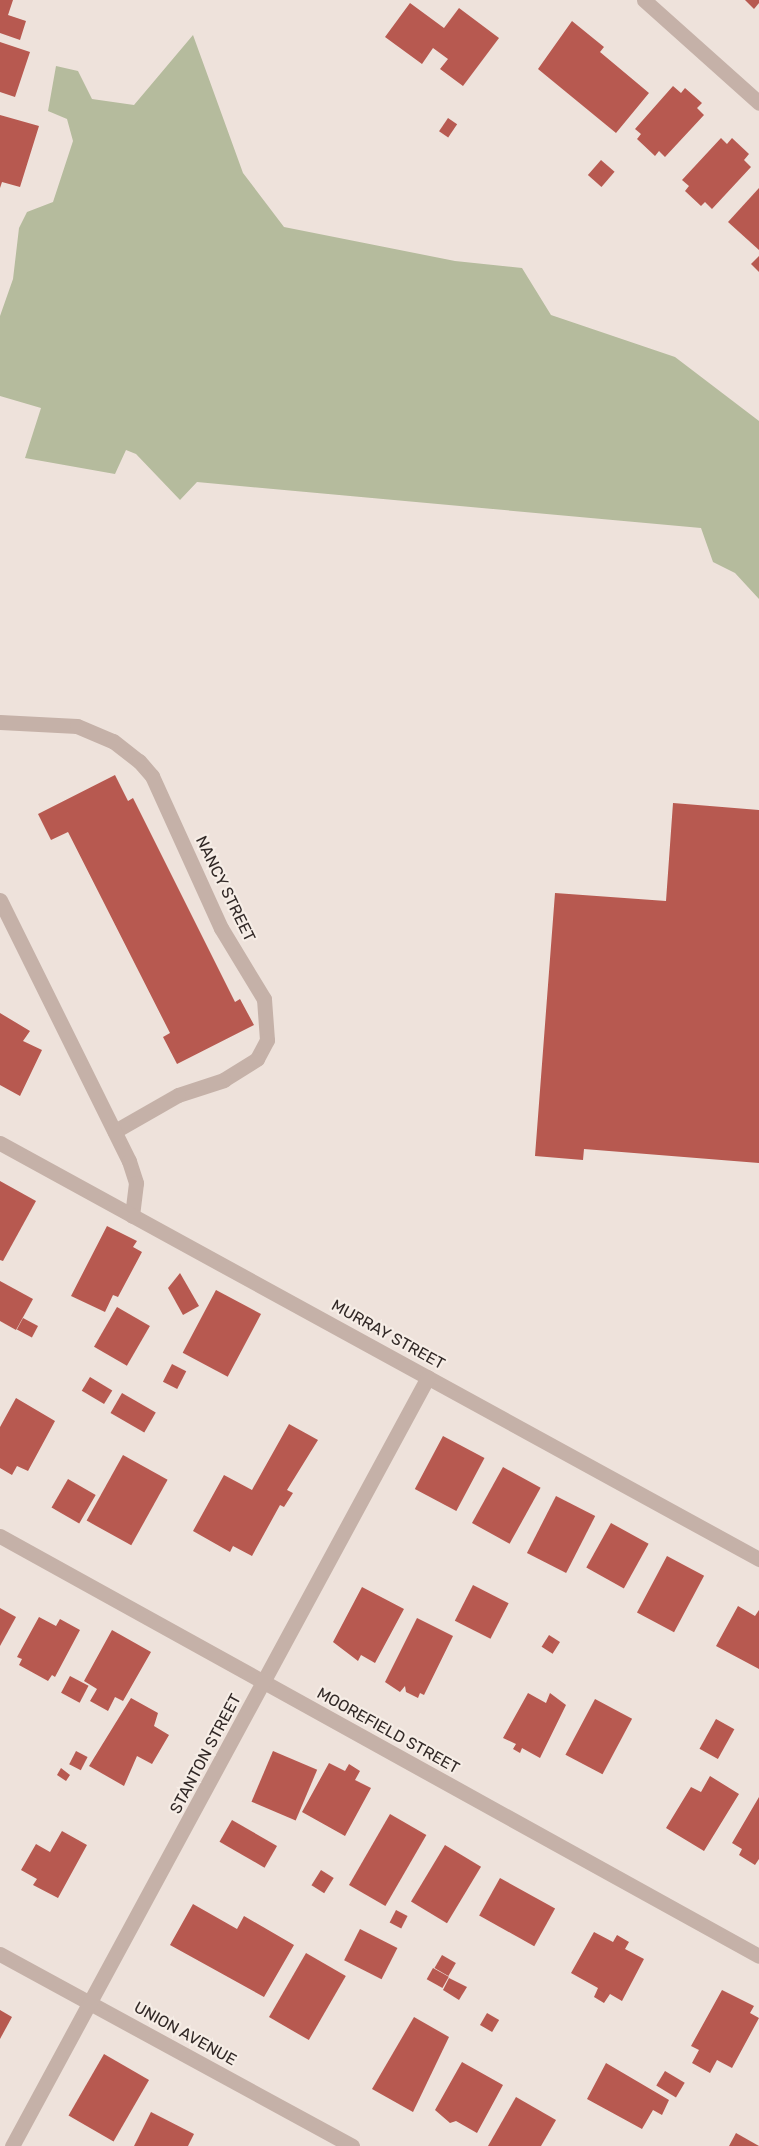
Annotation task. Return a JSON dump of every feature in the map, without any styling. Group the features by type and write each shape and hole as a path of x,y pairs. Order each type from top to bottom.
{"street":[{"path":"644,0 759,103"},
{"name":"NANCY STREET","path":"0,722 76,726 113,741 139,761 162,796 221,928 264,999 267,1040 257,1059 224,1080 178,1095 115,1131"},
{"path":"0,900 115,1131 136,1183 132,1216"},
{"name":"MURRAY STREET","path":"0,1143 759,1559"},
{"name":"STANTON STREET","path":"12,2146 93,2004 428,1377"},
{"name":"MOOREFIELD STREET","path":"0,1536 759,1956"},
{"name":"UNION AVENUE","path":"0,1954 352,2146"}],"green space":[{"path":"193,35 243,173 284,227 455,261 522,268 551,315 675,357 759,421 759,599 735,573 713,562 701,528 197,482 180,500 136,454 126,450 115,474 25,458 41,408 0,396 0,316 13,279 19,228 27,212 53,202 73,141 67,119 48,111 56,66 78,71 92,99 134,105"}],"building":[{"path":"0,0 13,0 8,15 26,21 20,40 0,33"},
{"path":"745,0 759,0 759,3 754,9"},
{"path":"410,3 444,28 459,8 499,38 463,86 440,69 448,59 433,48 422,64 385,37"},
{"path":"572,21 604,47 600,52 649,93 616,133 538,69"},
{"path":"0,42 30,52 15,97 0,92"},
{"path":"673,86 681,93 685,88 702,103 697,108 704,115 665,157 659,151 655,156 637,139 641,134 635,129"},
{"path":"0,115 39,126 20,187 2,182 0,188"},
{"path":"448,118 457,124 448,137 439,131"},
{"path":"721,138 727,144 732,138 749,154 744,160 751,167 712,209 705,202 701,206 685,191 689,186 682,180"},
{"path":"601,160 615,172 601,187 588,175"},
{"path":"759,188 759,250 728,222"},
{"path":"759,256 759,272 751,264"},
{"path":"115,775 128,801 133,798 235,1002 240,999 254,1025 177,1064 163,1037 170,1033 68,832 51,840 38,814"},
{"path":"673,803 759,810 759,1163 584,1149 583,1160 535,1156 555,893 666,901"},
{"path":"0,1013 30,1031 23,1041 42,1050 20,1096 0,1085"},
{"path":"0,1181 36,1201 3,1261 0,1260"},
{"path":"107,1226 137,1241 133,1247 142,1252 118,1297 113,1295 105,1312 71,1296"},
{"path":"180,1273 199,1306 183,1315 168,1288"},
{"path":"0,1281 33,1299 16,1330 0,1321"},
{"path":"216,1290 261,1314 228,1377 183,1353"},
{"path":"117,1307 150,1326 127,1366 94,1347"},
{"path":"23,1318 38,1326 32,1337 17,1329"},
{"path":"172,1364 186,1371 177,1389 163,1382"},
{"path":"90,1377 112,1390 104,1404 82,1391"},
{"path":"122,1393 156,1412 144,1432 110,1413"},
{"path":"16,1398 55,1421 28,1471 17,1466 12,1475 0,1468 0,1427"},
{"path":"289,1424 318,1440 287,1490 293,1493 284,1507 280,1505 252,1556 233,1546 230,1552 193,1531 224,1475 252,1490"},
{"path":"443,1436 484,1458 456,1511 415,1489"},
{"path":"123,1455 168,1480 131,1545 87,1521"},
{"path":"503,1467 541,1488 510,1544 472,1523"},
{"path":"68,1479 96,1495 79,1524 52,1508"},
{"path":"556,1496 595,1516 566,1573 527,1553"},
{"path":"611,1523 649,1544 624,1588 586,1568"},
{"path":"667,1556 704,1576 674,1632 637,1613"},
{"path":"473,1585 509,1603 490,1639 455,1621"},
{"path":"362,1587 404,1609 375,1663 361,1655 358,1661 333,1642"},
{"path":"738,1606 755,1616 759,1610 759,1669 716,1646"},
{"path":"0,1608 16,1617 0,1646"},
{"path":"39,1617 56,1626 60,1619 80,1630 55,1677 52,1675 48,1681 19,1665 22,1659 17,1657"},
{"path":"417,1618 453,1636 424,1695 420,1693 418,1698 406,1692 405,1686 400,1692 385,1682"},
{"path":"112,1630 151,1652 123,1701 115,1697 108,1711 90,1701 97,1689 84,1681"},
{"path":"549,1635 560,1642 553,1654 542,1647"},
{"path":"70,1676 89,1686 80,1703 61,1693"},
{"path":"528,1693 546,1703 550,1693 566,1705 540,1758 522,1748 520,1753 513,1749 516,1744 503,1738"},
{"path":"131,1698 158,1713 154,1726 169,1735 152,1764 137,1756 124,1786 89,1766"},
{"path":"595,1699 632,1719 603,1774 565,1755"},
{"path":"716,1719 734,1729 718,1759 700,1749"},
{"path":"76,1751 88,1757 81,1770 69,1764"},
{"path":"273,1751 317,1770 296,1820 252,1802"},
{"path":"329,1763 345,1771 349,1764 360,1771 355,1780 371,1788 345,1836 302,1812"},
{"path":"61,1768 70,1775 66,1781 57,1775"},
{"path":"710,1776 739,1794 704,1851 666,1828 691,1787 701,1792"},
{"path":"759,1797 759,1859 755,1865 739,1855 742,1849 732,1843"},
{"path":"390,1814 426,1835 385,1906 349,1885"},
{"path":"232,1820 277,1846 265,1868 220,1842"},
{"path":"62,1831 87,1845 58,1898 33,1885 37,1879 21,1870 36,1844 50,1852"},
{"path":"445,1845 481,1867 447,1923 411,1902"},
{"path":"321,1870 334,1878 324,1893 311,1885"},
{"path":"500,1878 555,1909 534,1946 479,1916"},
{"path":"193,1904 237,1929 244,1916 294,1945 264,1997 170,1945"},
{"path":"396,1910 408,1916 401,1928 390,1922"},
{"path":"360,1929 397,1948 382,1979 344,1960"},
{"path":"594,1932 613,1942 617,1935 629,1942 625,1949 644,1959 622,2001 610,1994 604,2003 594,1997 598,1988 571,1973"},
{"path":"306,1953 346,1976 309,2040 269,2017"},
{"path":"442,1955 456,1963 448,1976 435,1968"},
{"path":"433,1968 449,1977 442,1988 427,1979"},
{"path":"449,1978 467,1987 459,2000 443,1990"},
{"path":"722,1990 754,2006 750,2013 759,2018 732,2068 717,2060 710,2073 692,2063 699,2050 691,2046"},
{"path":"0,2010 12,2017 0,2039"},
{"path":"487,2013 499,2020 492,2032 480,2025"},
{"path":"414,2017 449,2037 413,2112 372,2089"},
{"path":"104,2054 149,2080 114,2141 68,2115"},
{"path":"462,2062 503,2085 477,2133 456,2121 450,2123 435,2110"},
{"path":"606,2063 669,2100 662,2115 653,2110 642,2129 587,2099"},
{"path":"665,2071 685,2083 676,2097 656,2086"},
{"path":"516,2097 556,2120 541,2146 488,2146"},
{"path":"151,2112 194,2134 188,2146 134,2146"},
{"path":"736,2133 759,2146 729,2146"}]}
